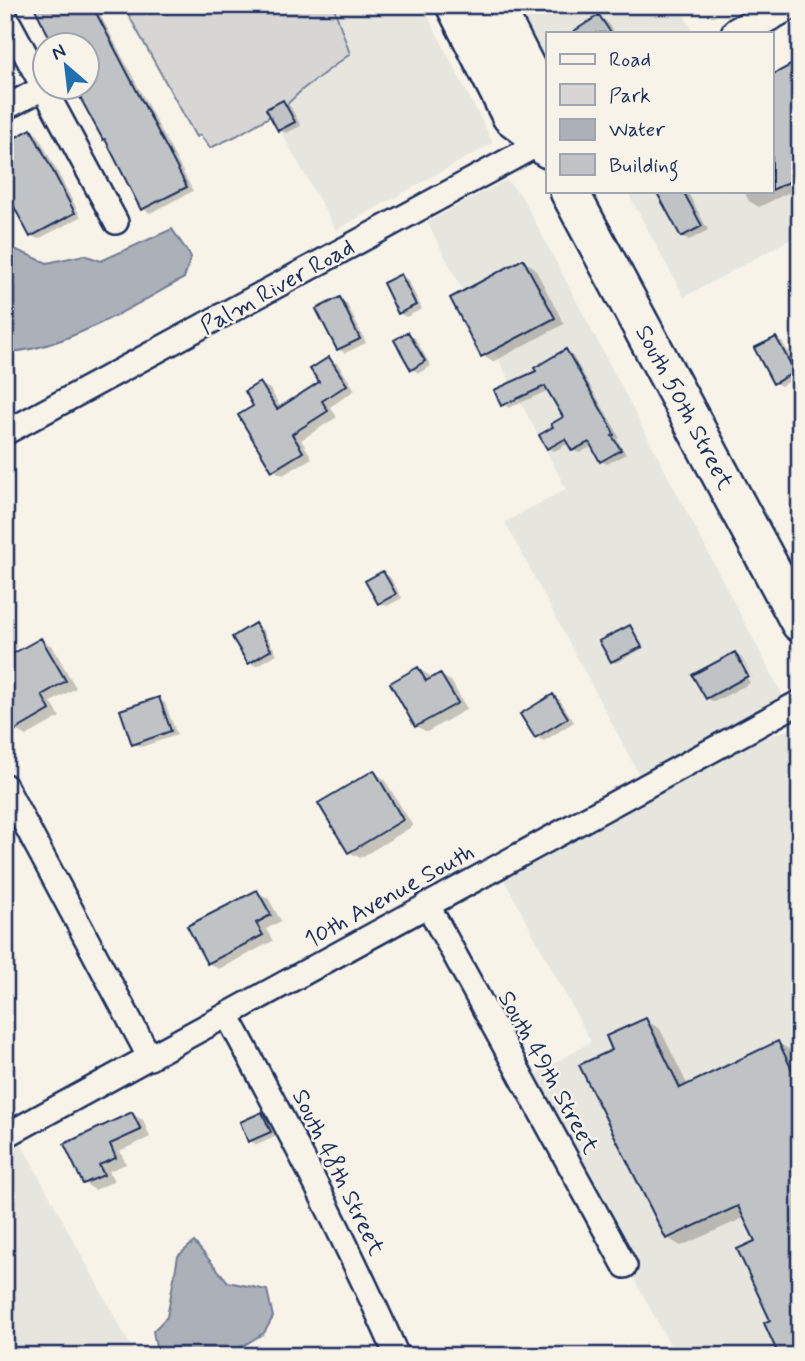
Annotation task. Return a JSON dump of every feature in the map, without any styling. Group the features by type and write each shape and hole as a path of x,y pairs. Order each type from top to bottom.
{"main road":[{"path":"455,5 511,116 546,143"},
{"path":"494,5 542,99 546,143"},
{"name":"South 50th Street","path":"570,192 800,623"}],"street":[{"path":"739,32 788,5"},
{"path":"5,16 32,67"},
{"path":"5,108 32,94"},
{"path":"51,102 116,222"},
{"name":"Palm River Road","path":"5,433 546,143"},
{"name":"10th Avenue South","path":"5,1136 800,702"},
{"path":"5,786 150,1058"},
{"name":"South 49th Street","path":"427,904 625,1266"},
{"name":"South 48th Street","path":"227,1015 339,1229 397,1356"}],"shaded area":[{"path":"322,5 422,5 493,143 336,230 263,100"},
{"path":"516,5 679,5 693,32 546,32 546,67"},
{"path":"774,95 800,143 800,234 684,297 628,192 774,192"},
{"path":"506,180 521,195 783,696 749,722 643,782 505,522 566,489 427,222"},
{"path":"800,727 800,1356 676,1356 526,1080 591,1042 500,872 754,740"},
{"path":"16,1134 136,1356 5,1356 5,1140"}],"green space":[{"path":"123,5 333,5 350,54 303,89 281,110 210,148 200,135 196,137"}],"water":[{"path":"172,229 191,257 184,278 121,313 73,335 27,350 5,352 5,245 47,263 84,255 101,261"},
{"path":"194,1242 228,1282 267,1290 273,1317 264,1333 226,1356 161,1356 153,1331 167,1317 178,1256"}],"building":[{"path":"33,5 92,5 187,187 141,210 105,139 103,140 83,102 102,102 102,32 47,32"},
{"path":"599,15 610,32 573,32"},
{"path":"800,60 800,177 774,189 774,74"},
{"path":"283,100 295,122 278,131 266,109"},
{"path":"31,129 75,213 30,237 5,190 5,143"},
{"path":"657,192 684,192 702,226 681,237"},
{"path":"523,259 555,318 481,357 450,298"},
{"path":"401,274 416,305 398,314 383,283"},
{"path":"340,297 360,339 337,350 316,309"},
{"path":"408,332 425,361 411,370 394,340"},
{"path":"776,337 795,372 773,384 754,348"},
{"path":"566,349 610,425 614,435 612,436 621,450 600,462 589,442 572,451 565,439 547,449 539,435 563,417 545,386 501,406 494,390 536,371 534,368"},
{"path":"329,357 347,385 322,401 328,411 292,434 303,452 272,471 238,415 253,406 245,391 260,382 277,409 319,382 310,369"},
{"path":"383,571 396,594 378,604 365,581"},
{"path":"255,623 271,650 248,664 232,637"},
{"path":"630,625 642,647 611,662 599,641"},
{"path":"41,638 66,681 42,695 50,710 14,731 5,716 5,658"},
{"path":"735,652 748,676 706,699 692,675"},
{"path":"418,667 426,681 440,673 458,703 415,727 390,683"},
{"path":"553,694 568,718 535,738 520,714"},
{"path":"159,697 171,731 132,745 120,710"},
{"path":"374,770 403,820 348,853 318,803"},
{"path":"257,890 271,915 256,923 263,935 207,964 187,926"},
{"path":"646,1018 680,1088 778,1041 800,1086 800,1356 779,1356 764,1323 770,1320 737,1249 755,1241 738,1206 666,1239 579,1065 612,1050 606,1036"},
{"path":"132,1112 141,1130 110,1144 116,1158 99,1165 104,1175 83,1184 64,1144"},
{"path":"262,1112 271,1132 248,1142 240,1122"}]}
